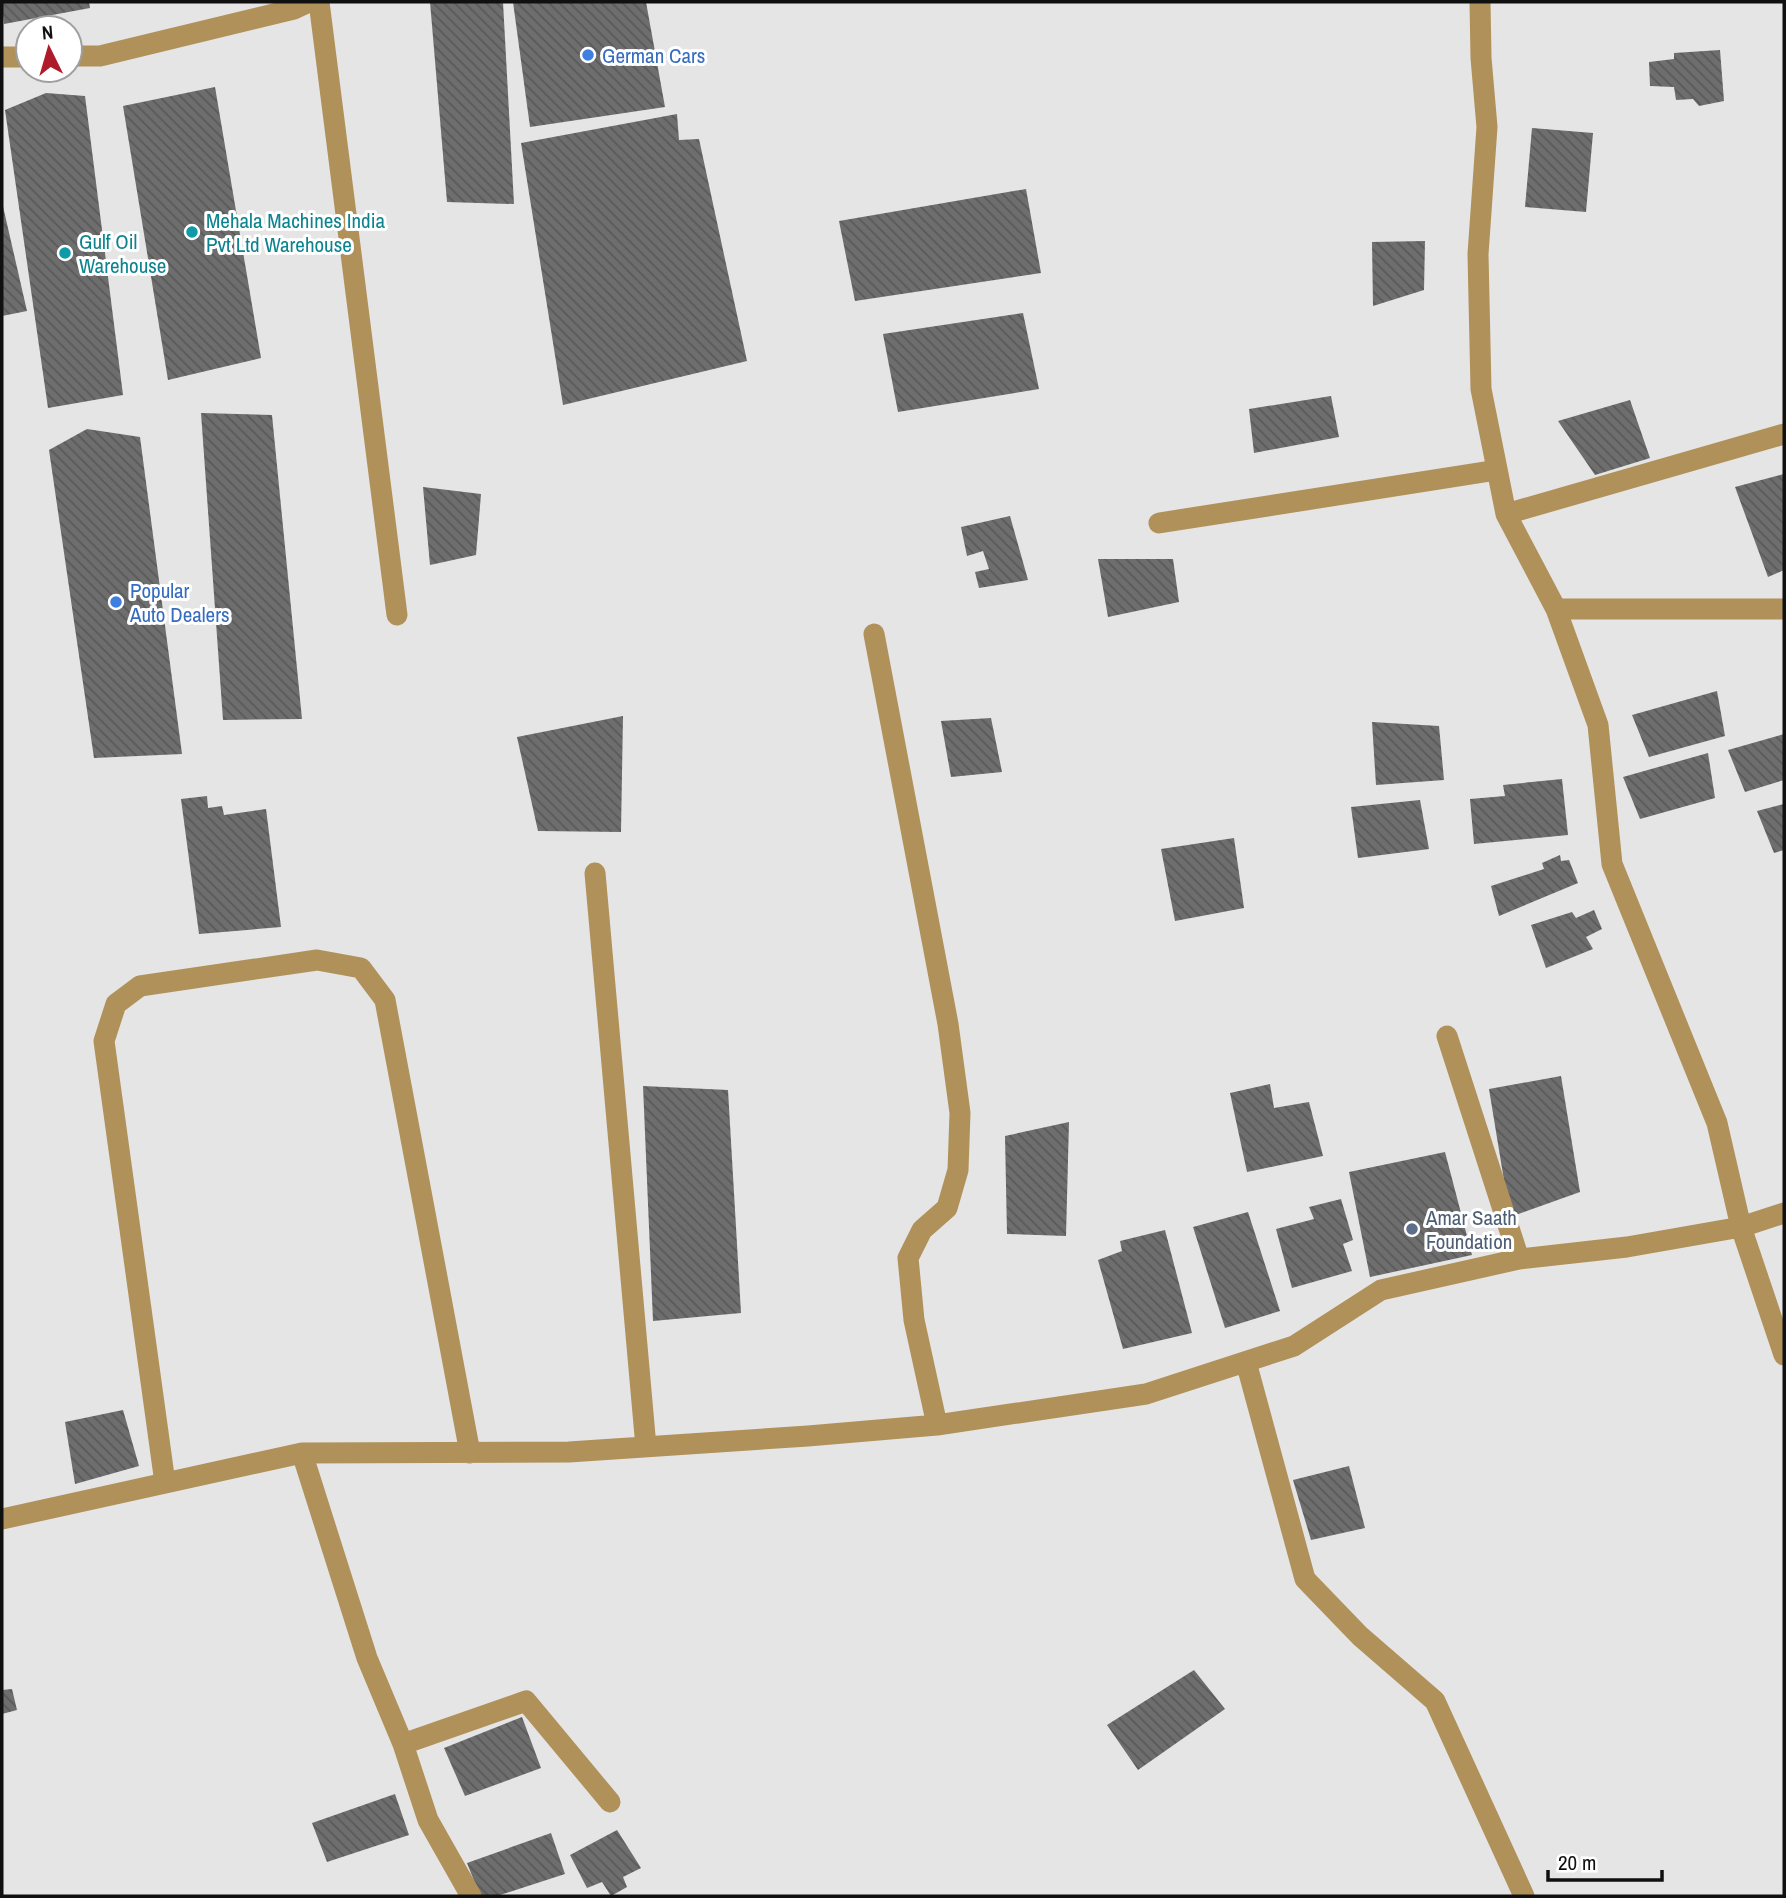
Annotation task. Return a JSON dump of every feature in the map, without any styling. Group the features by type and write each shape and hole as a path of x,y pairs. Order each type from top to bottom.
{"street":[{"path":"84,56 100,56 294,9 309,2"},
{"path":"319,2 397,615"},
{"path":"1480,2 1481,58 1487,127 1478,254 1481,389 1506,514 1556,609 1598,725 1612,864 1717,1124 1741,1227 1784,1355"},
{"path":"1506,514 1784,434"},
{"path":"1159,523 1497,470"},
{"path":"1556,609 1784,609"},
{"path":"874,634 948,1024 960,1113 958,1170 947,1208 922,1230 908,1258 914,1320 937,1425"},
{"path":"595,873 646,1447"},
{"path":"165,1483 104,1041 116,1004 139,986 317,960 360,968 385,1000 470,1453"},
{"path":"1447,1036 1519,1259"},
{"path":"2,1519 302,1453 569,1452 646,1447 937,1425 1146,1394 1294,1346 1381,1290 1519,1259 1627,1247 1741,1227 1784,1213"},
{"path":"1246,1362 1305,1579 1360,1636 1435,1700 1524,1896"},
{"path":"302,1453 367,1658 403,1744 428,1820 471,1896"},
{"path":"403,1744 526,1701 610,1802"}],"building":[{"path":"2,2 89,2 90,8 58,14 14,14 14,22 4,24"},
{"path":"430,2 503,2 514,204 447,202"},
{"name":"German Cars","path":"513,2 646,2 665,107 530,127"},
{"path":"1720,50 1724,101 1699,106 1693,99 1676,100 1674,87 1650,86 1649,62 1674,59 1674,53"},
{"name":"Mehala Machines India Pvt Ltd Warehouse","path":"215,87 261,358 168,380 123,106"},
{"name":"Gulf Oil Warehouse","path":"46,93 85,96 123,395 48,408 5,110"},
{"path":"677,114 679,140 699,139 747,361 563,405 521,143"},
{"path":"1532,128 1593,133 1586,212 1525,207"},
{"path":"1026,189 1041,273 855,301 839,221"},
{"path":"2,202 27,311 2,316"},
{"path":"1425,241 1424,290 1373,306 1372,242"},
{"path":"1023,313 1039,389 898,412 883,334"},
{"path":"1331,396 1339,437 1254,453 1249,409"},
{"path":"1630,400 1650,458 1595,475 1558,421"},
{"path":"201,413 272,415 302,719 223,720"},
{"name":"Popular Auto Dealers","path":"87,429 140,437 182,754 94,758 49,450"},
{"path":"1784,474 1784,570 1768,577 1735,487"},
{"path":"423,487 481,494 476,555 430,565"},
{"path":"1010,516 1028,580 979,588 975,572 989,569 983,551 967,556 961,527"},
{"path":"1098,559 1173,559 1179,602 1108,617"},
{"path":"1717,691 1725,736 1649,757 1632,715"},
{"path":"623,716 621,832 538,831 517,737"},
{"path":"991,718 1002,772 951,777 941,721"},
{"path":"1372,722 1439,726 1444,780 1376,785"},
{"path":"1784,734 1784,780 1745,792 1728,750"},
{"path":"1708,753 1715,798 1640,819 1623,777"},
{"path":"1562,779 1568,835 1474,844 1470,799 1505,796 1503,785"},
{"path":"207,796 208,808 222,806 224,815 266,809 281,927 199,934 181,799"},
{"path":"1420,800 1429,849 1358,858 1351,807"},
{"path":"1784,804 1784,850 1774,853 1757,811"},
{"path":"1234,838 1244,908 1175,921 1161,849"},
{"path":"1560,855 1561,861 1569,860 1578,883 1499,916 1491,886 1544,869 1542,863"},
{"path":"1594,910 1602,929 1586,937 1593,949 1546,968 1531,925 1572,912 1576,918"},
{"path":"1561,1076 1580,1192 1510,1217 1489,1089"},
{"path":"1270,1084 1274,1108 1309,1102 1323,1156 1247,1172 1230,1093"},
{"path":"643,1086 728,1090 741,1313 653,1321"},
{"path":"1069,1122 1066,1236 1007,1234 1005,1136"},
{"path":"1445,1152 1472,1255 1370,1277 1349,1172"},
{"path":"1341,1199 1353,1240 1343,1244 1352,1271 1292,1288 1276,1229 1314,1219 1309,1207"},
{"path":"1248,1212 1280,1311 1225,1328 1193,1227"},
{"path":"1165,1230 1192,1333 1123,1349 1098,1260 1122,1251 1120,1241"},
{"path":"123,1410 139,1466 75,1484 65,1422"},
{"path":"1349,1466 1365,1528 1311,1540 1293,1480"},
{"path":"1194,1670 1225,1709 1138,1770 1107,1725"},
{"path":"12,1689 17,1710 2,1714 2,1690"},
{"path":"522,1717 541,1768 465,1796 444,1748"},
{"path":"395,1794 409,1835 327,1862 312,1823"},
{"path":"617,1830 641,1868 623,1877 627,1887 611,1896 602,1882 587,1888 570,1855"},
{"path":"551,1833 565,1874 497,1896 480,1896 467,1863"}],"place":[{"name":"German Cars","path":"588,55"},
{"name":"Mehala Machines India Pvt Ltd Warehouse","path":"192,232"},
{"name":"Gulf Oil Warehouse","path":"65,253"},
{"name":"Popular Auto Dealers","path":"116,602"},
{"name":"Amar Saath Foundation","path":"1412,1229"}]}
